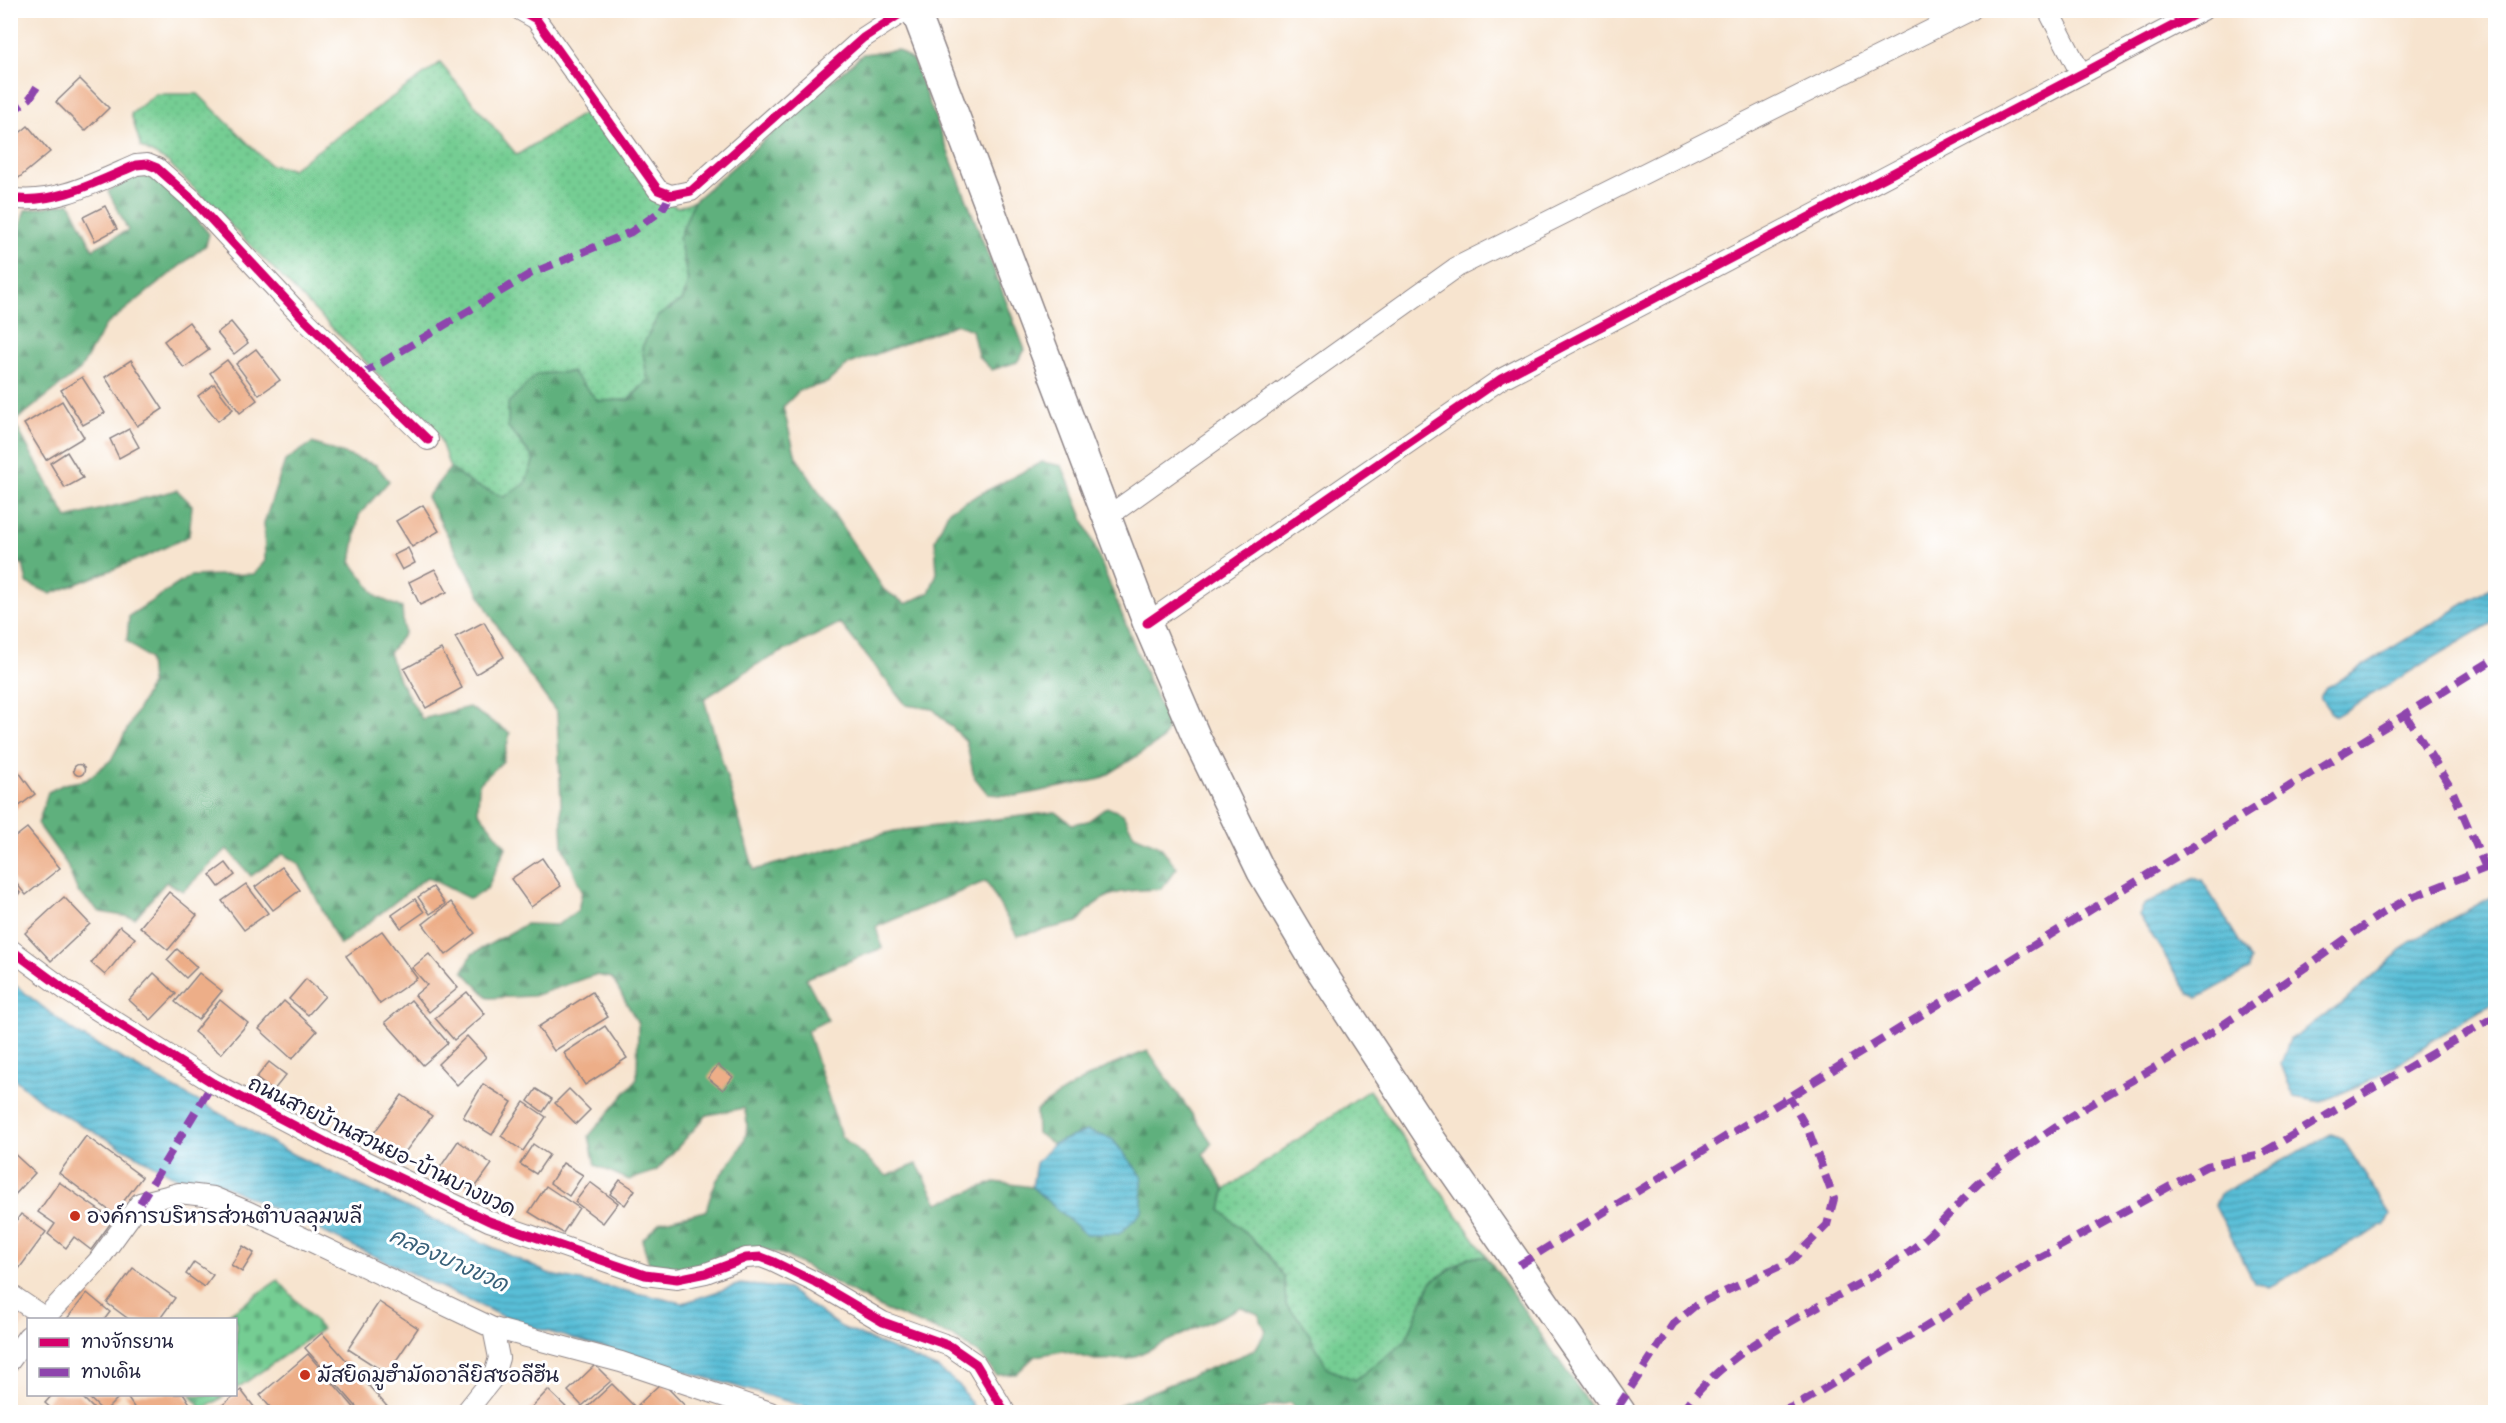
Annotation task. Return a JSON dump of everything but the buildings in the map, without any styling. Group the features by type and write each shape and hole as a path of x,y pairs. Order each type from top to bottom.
{"main road":[{"path":"915,10 1147,623 1196,737 1261,871 1315,962 1431,1139 1621,1413"}],"street":[{"path":"520,10 536,19 658,190 671,195 691,191 863,38 906,10"},
{"path":"1107,517 1457,267 1971,10"},
{"path":"2048,10 2081,74"},
{"path":"1147,623 1501,379 2203,10"},
{"path":"10,198 20,200 70,193 136,165 147,164 157,168 193,200 303,318 428,440"},
{"name":"ถนนสายบ้านสวนยอ-บ้านบางขวด","path":"10,949 67,991 213,1083 333,1146 489,1221 645,1275 677,1279 706,1273 746,1258 761,1257 815,1282 884,1322 950,1346 975,1364 1005,1413"},
{"path":"10,1294 44,1318 98,1262 140,1203 179,1193 213,1197 493,1328 621,1362 770,1413"},
{"path":"466,1413 493,1378 499,1358 493,1328"},
{"path":"10,1361 27,1337"}],"shaded area":[{"path":"11,1302 20,1310 26,1322 11,1339"}],"green space":[{"path":"898,50 913,61 1025,350 1017,362 992,370 978,356 972,330 957,324 847,365 827,383 800,390 783,407 796,457 884,590 906,604 929,593 937,573 935,540 949,510 1042,462 1062,466 1169,726 1162,740 1101,779 1016,796 988,794 974,777 966,741 933,709 906,705 840,623 756,665 704,699 754,870 894,831 1056,812 1072,824 1088,821 1107,807 1123,814 1134,835 1160,846 1177,868 1161,889 1115,894 1096,903 1078,922 1017,936 986,881 876,927 882,948 806,978 828,1020 807,1030 841,1136 887,1176 917,1164 938,1203 995,1182 1032,1187 1085,1234 1142,1176 1112,1139 1087,1131 1053,1144 1037,1133 1036,1111 1089,1076 1148,1051 1212,1143 1203,1154 1225,1190 1221,1210 1266,1252 1284,1277 1286,1305 1303,1323 1328,1369 1355,1380 1405,1342 1431,1282 1469,1257 1487,1257 1595,1412 1299,1412 1290,1403 1256,1412 1111,1412 1119,1405 1255,1350 1266,1331 1258,1314 1241,1307 1129,1359 1095,1360 1063,1351 1035,1356 1016,1374 996,1375 981,1355 953,1337 885,1310 784,1255 758,1248 732,1252 704,1264 678,1269 649,1263 642,1240 660,1222 706,1211 717,1180 745,1139 747,1120 744,1108 707,1115 656,1171 629,1180 595,1165 589,1136 637,1079 638,1023 612,978 595,975 533,996 489,998 463,971 472,954 526,924 557,925 578,910 582,891 563,846 557,713 518,660 490,614 427,497 450,468 472,484 504,497 525,484 534,459 508,427 508,403 537,374 572,372 598,401 629,400 648,380 642,347 658,316 683,300 688,280 679,238 694,201 863,54"},
{"path":"440,63 517,155 589,110 654,198 678,207 694,201 679,238 688,280 683,300 658,316 642,347 648,380 628,400 598,401 572,372 537,374 508,427 534,459 525,484 504,497 472,484 450,468 439,436 168,162 141,147 131,114 156,94 198,94 270,165 292,169"},
{"path":"138,175 158,179 189,209 209,234 206,245 105,326 80,370 14,422 67,518 177,490 192,505 189,536 149,555 51,594 27,583 23,564 11,562 10,260 25,210 70,203 93,249 128,230 108,191"},
{"path":"312,443 376,465 389,481 359,515 351,562 377,597 402,608 404,634 389,653 399,680 422,719 469,707 510,733 503,761 479,784 478,811 506,847 487,889 470,899 427,877 340,945 299,864 283,854 251,876 227,849 183,891 166,882 135,918 100,912 78,892 66,863 38,824 48,792 64,784 86,780 111,760 151,684 149,659 127,641 129,616 190,576 254,574 265,561 264,523 285,461"},
{"path":"1369,1090 1487,1257 1469,1257 1431,1282 1405,1342 1355,1380 1328,1369 1303,1323 1286,1305 1284,1277 1221,1210 1225,1190"},
{"path":"278,1280 322,1329 237,1388 237,1318 223,1318"},
{"path":"192,1396 224,1396 202,1410"}],"water":[{"path":"2495,585 2495,621 2336,716 2331,713 2320,697 2326,688"},
{"path":"2194,878 2202,880 2251,961 2249,970 2198,998 2189,994 2139,915 2144,905"},
{"path":"2495,895 2495,1002 2376,1078 2321,1102 2294,1097 2281,1064 2290,1039 2343,1003 2411,941"},
{"name":"คลองบางขวด","path":"10,981 76,1033 294,1155 552,1275 683,1303 740,1284 788,1289 839,1326 938,1369 959,1385 977,1412 818,1412 515,1322 214,1181 179,1179 47,1106 11,1076"},
{"path":"1087,1131 1112,1139 1142,1176 1142,1212 1119,1234 1085,1234 1032,1187 1036,1163 1053,1144"},
{"path":"2331,1134 2342,1138 2390,1214 2385,1225 2269,1287 2254,1282 2215,1205 2220,1194"}],"marked path":[{"path":"10,113 30,98 40,82"},
{"path":"361,375 530,274 631,232 661,211 671,195"},
{"path":"1519,1265 2496,658"},
{"path":"2405,714 2452,790 2486,868"},
{"path":"1682,1412 1703,1386 1728,1363 1756,1343 1875,1274 1913,1249 1975,1187 2054,1127 2211,1032 2378,916 2407,899 2496,864"},
{"path":"1780,1412 1801,1403 2035,1260 2207,1166 2257,1156 2496,1016"},
{"path":"140,1203 213,1083"},
{"path":"1618,1407 1673,1324 1696,1305 1791,1261 1827,1225 1834,1199 1809,1132 1789,1097"}],"cycle path":[{"path":"520,10 536,19 658,190 671,195 691,191 863,38 906,10"},
{"path":"1147,623 1501,379 2203,10"},
{"path":"10,198 26,200 59,195 91,185 136,165 147,164 157,168 193,200 303,318 428,440"},
{"path":"10,949 67,991 213,1083 333,1146 489,1221 645,1275 677,1279 706,1273 746,1258 761,1257 815,1282 883,1322 950,1346 976,1364 1005,1412"}],"place":[{"name":"องค์การบริหารส่วนตำบลลุมพลี","path":"75,1216"},
{"name":"มัสยิดมูฮำมัดอาลียิสซอลีฮีน","path":"305,1375"}]}
